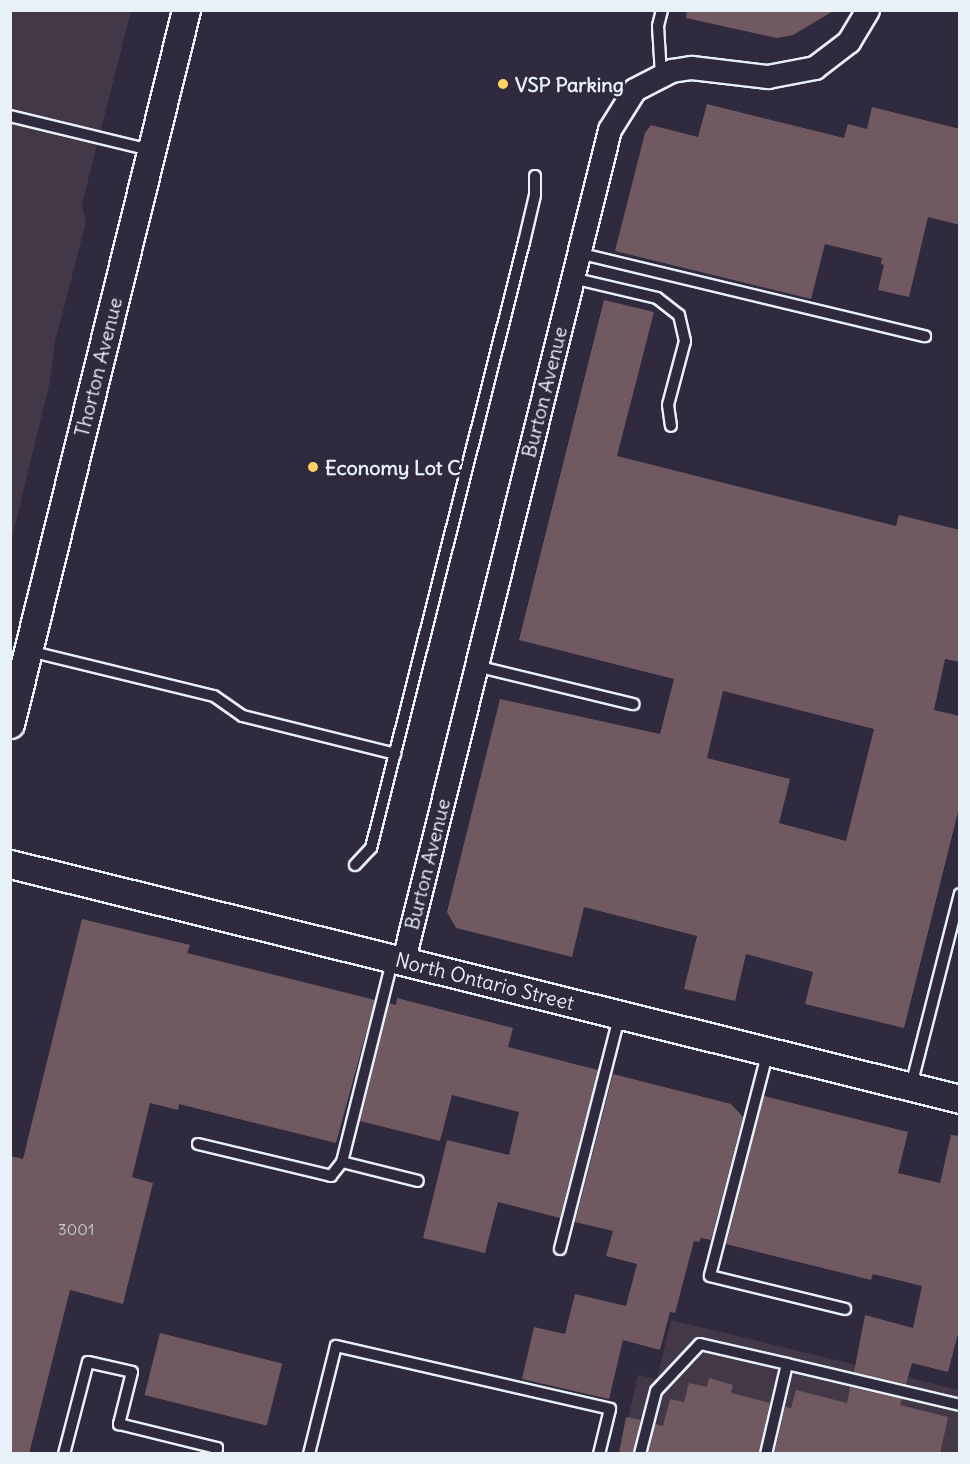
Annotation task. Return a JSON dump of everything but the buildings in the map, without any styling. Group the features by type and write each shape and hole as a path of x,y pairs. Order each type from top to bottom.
{"street":[{"name":"Thorton Avenue","path":"10,724 186,10"},
{"name":"Burton Avenue","path":"399,959 476,666 610,130 635,90 661,75 692,68 768,77 815,68 849,42 868,10"},
{"name":"North Ontario Street","path":"10,864 960,1098"}],"lane":[{"path":"661,75 658,26 662,10"},
{"path":"10,116 152,150"},
{"path":"355,865 371,848 533,204 535,176"},
{"path":"578,253 926,336"},
{"path":"572,278 657,298 679,315 685,340 668,405 671,426"},
{"path":"28,651 214,696 243,716 395,754"},
{"path":"476,666 633,704"},
{"path":"911,1086 960,894"},
{"path":"198,1144 331,1176 342,1162 399,959"},
{"path":"560,1249 620,1014"},
{"path":"768,1051 710,1276 845,1309"},
{"path":"342,1162 418,1181"},
{"path":"640,1454 656,1391 700,1344 960,1405"},
{"path":"309,1454 336,1346 610,1409 599,1454"},
{"path":"64,1454 88,1362 132,1372 119,1424 217,1448 216,1454"},
{"path":"766,1454 787,1364"}],"shaded area":[{"path":"11,11 131,11 82,204 86,222 55,342 50,381 11,542"},
{"path":"671,1320 959,1390 959,1453 620,1454 638,1375 657,1379"}],"place":[{"name":"VSP Parking","path":"503,84"},
{"name":"Economy Lot C","path":"313,467"}]}
